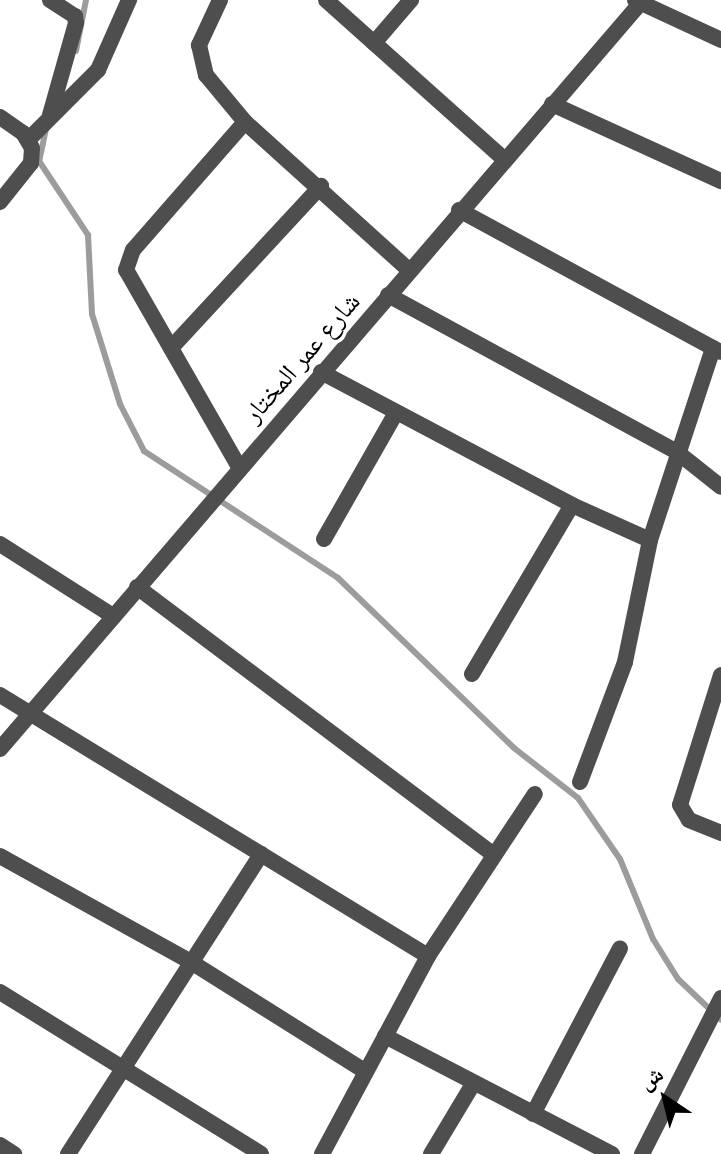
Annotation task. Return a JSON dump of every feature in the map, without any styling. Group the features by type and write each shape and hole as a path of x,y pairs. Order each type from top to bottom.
{"street":[{"path":"50,0 75,16 76,23 50,116"},
{"path":"0,202 31,163 29,139 98,70 129,0"},
{"path":"220,0 198,55 206,75 245,122 321,186 409,270"},
{"path":"326,0 504,159"},
{"path":"374,43 411,0"},
{"path":"639,1 721,40"},
{"name":"شارع عمر المختار","path":"0,749 639,1"},
{"path":"552,104 721,181"},
{"path":"0,117 29,139"},
{"path":"239,467 127,277 128,261 245,122"},
{"path":"171,348 321,186"},
{"path":"459,210 717,350 677,452 650,540 625,662 580,782"},
{"path":"388,295 677,452 721,487"},
{"path":"321,372 572,505 650,540"},
{"path":"324,539 396,413"},
{"path":"472,674 572,505"},
{"path":"0,544 113,616"},
{"path":"137,587 493,854"},
{"path":"721,675 680,805 689,820 721,833"},
{"path":"0,695 428,956"},
{"path":"322,1154 428,956 535,794"},
{"path":"68,1154 126,1069 261,854"},
{"path":"0,856 191,962 365,1071"},
{"path":"533,1114 620,948"},
{"path":"0,992 261,1154"},
{"path":"642,1154 706,1033 721,998"},
{"path":"385,1036 612,1154"},
{"path":"431,1154 473,1084"},
{"path":"0,1145 14,1154"}],"waterway":[{"path":"76,51 86,0"},
{"path":"46,129 39,161 88,235 92,314 120,404 144,451 338,578 514,748 578,798 620,859 653,939 678,979 721,1020"}]}
